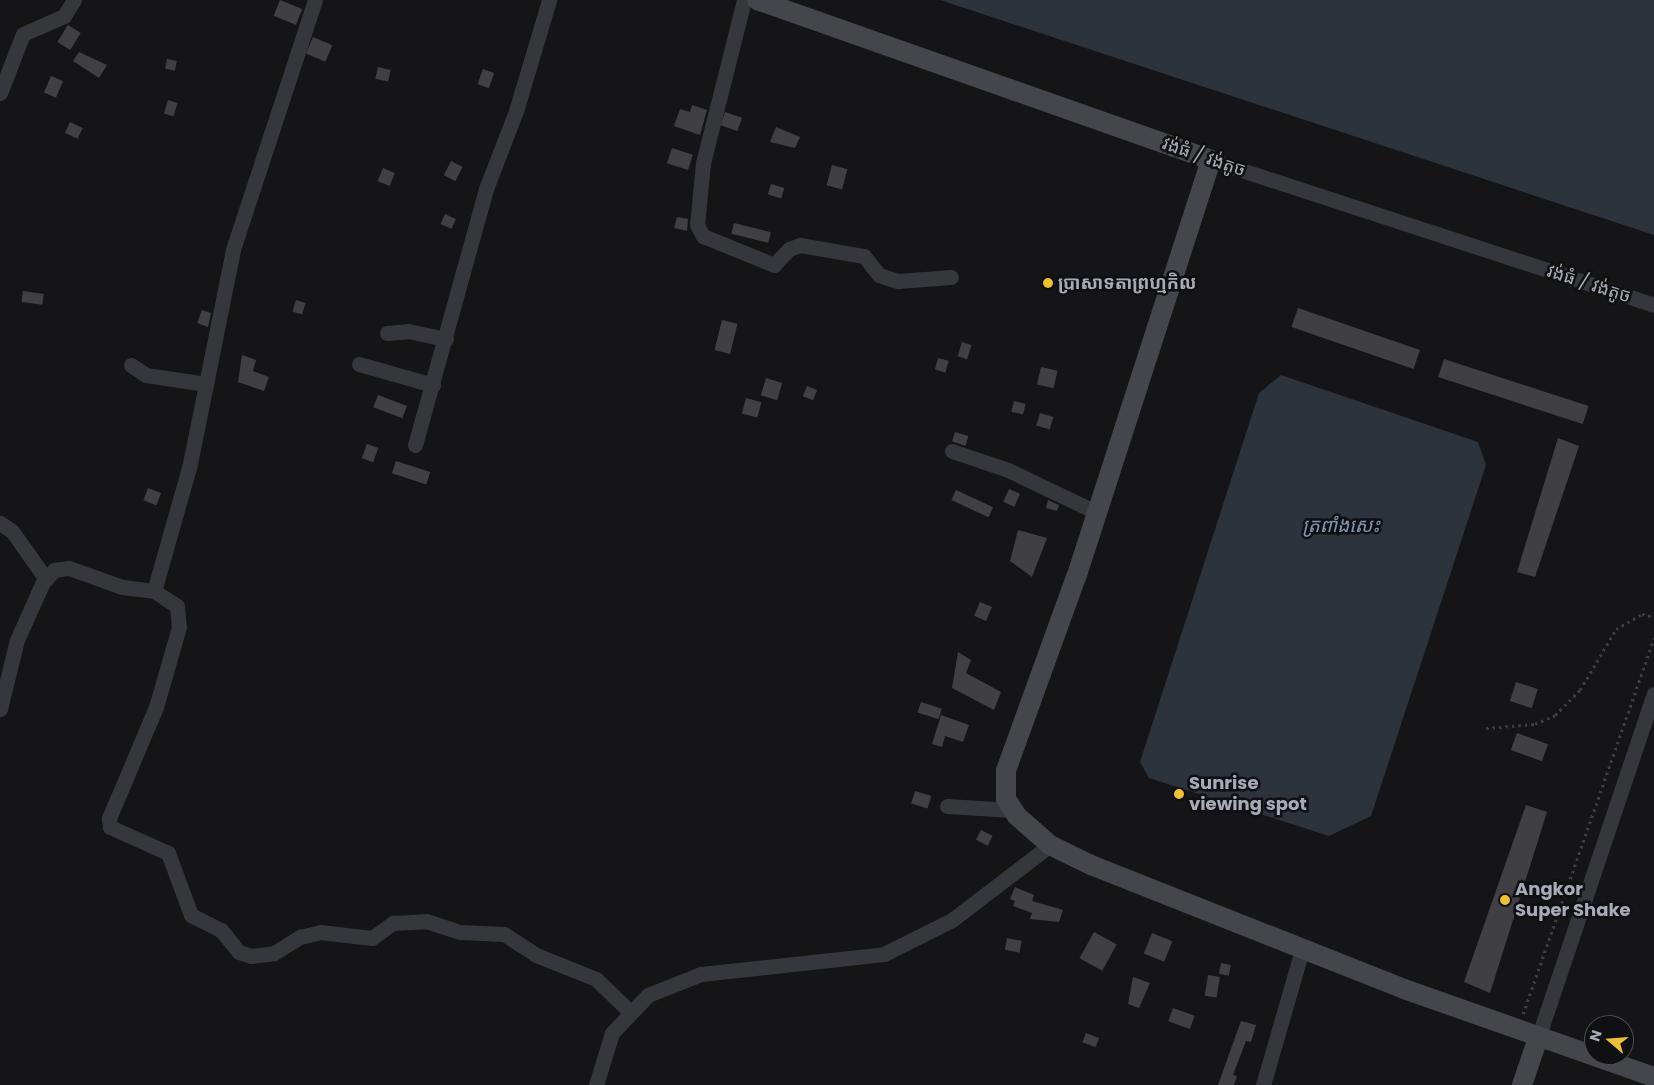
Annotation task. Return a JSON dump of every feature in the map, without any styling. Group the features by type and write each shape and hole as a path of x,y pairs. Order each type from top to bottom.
{"main road":[{"name":"វង់ធំ / វង់តូច","path":"757,0 1210,160"},
{"path":"1210,160 1094,511 1076,577 1006,770 1006,799 1012,810 1050,845 1302,950 1517,1032 1654,1077"},
{"path":"1522,1085 1538,1038"}],"street":[{"path":"0,93 23,34 64,16 74,0"},
{"path":"154,591 190,464 233,250 315,0"},
{"path":"415,445 446,339 486,189 516,111 549,0"},
{"path":"744,0 703,163 697,225 703,236 774,265 789,249 800,245 864,256 879,275 898,282 951,277"},
{"name":"វង់ធំ / វង់តូច","path":"1210,160 1654,305"},
{"path":"387,333 408,331 446,339"},
{"path":"359,364 433,385"},
{"path":"132,365 146,375 206,384"},
{"path":"952,451 1008,470 1094,511"},
{"path":"0,523 12,531 46,579"},
{"path":"0,709 17,640 46,579 59,566 122,587 154,591 176,606 179,627 156,707 109,822 113,829 168,853 196,920 221,930 234,948 251,956 274,953 307,933 372,938 407,919 460,932 504,934 536,955 596,979 630,1012"},
{"path":"1538,1038 1654,694"},
{"path":"947,806 1012,810"},
{"path":"596,1085 606,1044 630,1012 648,995 701,974 884,954 952,920 1050,845"},
{"path":"1263,1085 1302,950"}],"path":[{"path":"1486,728 1535,724 1555,715 1580,690 1616,629 1642,614 1654,617"},
{"path":"1517,1032 1654,638"}],"water":[{"path":"940,0 1654,0 1654,235"},
{"name":"ត្រពាំងសេះ","path":"1281,375 1478,442 1486,465 1371,816 1329,836 1149,778 1140,762 1259,393"}],"building":[{"path":"280,0 302,9 296,25 274,16"},
{"path":"68,25 81,33 70,50 57,42"},
{"path":"313,37 332,45 325,62 306,54"},
{"path":"79,52 107,65 99,78 73,61"},
{"path":"167,59 177,61 175,71 165,69"},
{"path":"378,67 391,70 388,82 375,79"},
{"path":"483,69 494,73 489,88 478,84"},
{"path":"51,76 63,81 56,98 44,93"},
{"path":"168,100 178,103 173,116 164,113"},
{"path":"692,105 707,110 700,135 674,126 680,109 690,112"},
{"path":"725,112 742,118 737,131 720,125"},
{"path":"70,122 83,128 78,139 65,133"},
{"path":"776,127 800,137 795,148 770,142"},
{"path":"672,148 693,155 688,170 667,163"},
{"path":"451,161 463,167 455,181 444,175"},
{"path":"832,165 847,169 842,189 827,185"},
{"path":"383,168 395,173 389,186 378,181"},
{"path":"771,184 784,188 781,199 768,195"},
{"path":"445,214 456,219 451,229 441,224"},
{"path":"677,217 688,219 687,231 674,228"},
{"path":"734,223 771,232 768,243 731,234"},
{"path":"23,291 44,294 42,305 21,302"},
{"path":"296,300 306,303 302,314 292,311"},
{"path":"1298,308 1420,350 1413,369 1291,327"},
{"path":"202,310 211,313 208,327 197,323"},
{"path":"722,320 738,324 730,354 715,350"},
{"path":"962,342 972,345 967,359 958,356"},
{"path":"242,355 256,360 253,371 269,377 264,391 238,382"},
{"path":"938,358 949,361 946,372 935,370"},
{"path":"1444,359 1589,406 1583,424 1438,377"},
{"path":"1041,367 1058,371 1054,388 1037,385"},
{"path":"766,378 782,383 777,400 761,395"},
{"path":"807,386 817,390 813,400 803,396"},
{"path":"378,395 407,406 402,418 373,407"},
{"path":"746,398 761,402 757,418 742,413"},
{"path":"1014,401 1026,404 1023,415 1011,412"},
{"path":"1040,413 1053,417 1050,430 1036,425"},
{"path":"955,432 968,436 965,446 952,442"},
{"path":"1558,438 1579,446 1535,577 1517,572"},
{"path":"367,444 378,448 373,462 362,458"},
{"path":"396,461 430,472 426,484 392,473"},
{"path":"148,488 161,493 156,505 143,500"},
{"path":"1009,489 1020,494 1014,507 1003,502"},
{"path":"956,490 993,507 989,517 951,500"},
{"path":"1048,500 1059,505 1057,511 1046,508"},
{"path":"1018,530 1047,538 1032,577 1010,561"},
{"path":"980,602 992,607 986,621 974,616"},
{"path":"958,652 971,660 966,673 1001,692 994,710 952,688"},
{"path":"1516,682 1538,689 1532,708 1510,701"},
{"path":"921,702 942,709 939,719 918,712"},
{"path":"941,715 969,725 963,742 945,736 942,747 932,744"},
{"path":"1517,733 1548,744 1542,761 1511,750"},
{"path":"915,791 931,796 927,808 911,803"},
{"path":"1526,805 1547,812 1490,993 1464,982"},
{"path":"981,830 993,836 988,846 976,840"},
{"path":"1015,887 1034,895 1032,901 1063,910 1059,922 1030,919 1032,913 1013,906 1015,901 1010,899"},
{"path":"1094,932 1117,945 1102,971 1079,958"},
{"path":"1152,933 1172,941 1164,962 1144,953"},
{"path":"1007,938 1022,941 1019,953 1005,950"},
{"path":"1221,963 1231,965 1229,976 1219,974"},
{"path":"1208,975 1220,977 1217,998 1205,996"},
{"path":"1133,977 1150,983 1139,1008 1128,1004"},
{"path":"1173,1008 1195,1016 1190,1029 1168,1021"},
{"path":"1241,1021 1256,1025 1251,1042 1246,1041 1233,1075 1237,1076 1234,1085 1218,1085"},
{"path":"1086,1033 1099,1038 1095,1047 1082,1042"}],"place":[{"name":"ប្រាសាទតាព្រហ្មកិល","path":"1048,283"},
{"name":"Sunrise viewing spot","path":"1179,794"},
{"name":"Angkor Super Shake","path":"1505,900"}]}
